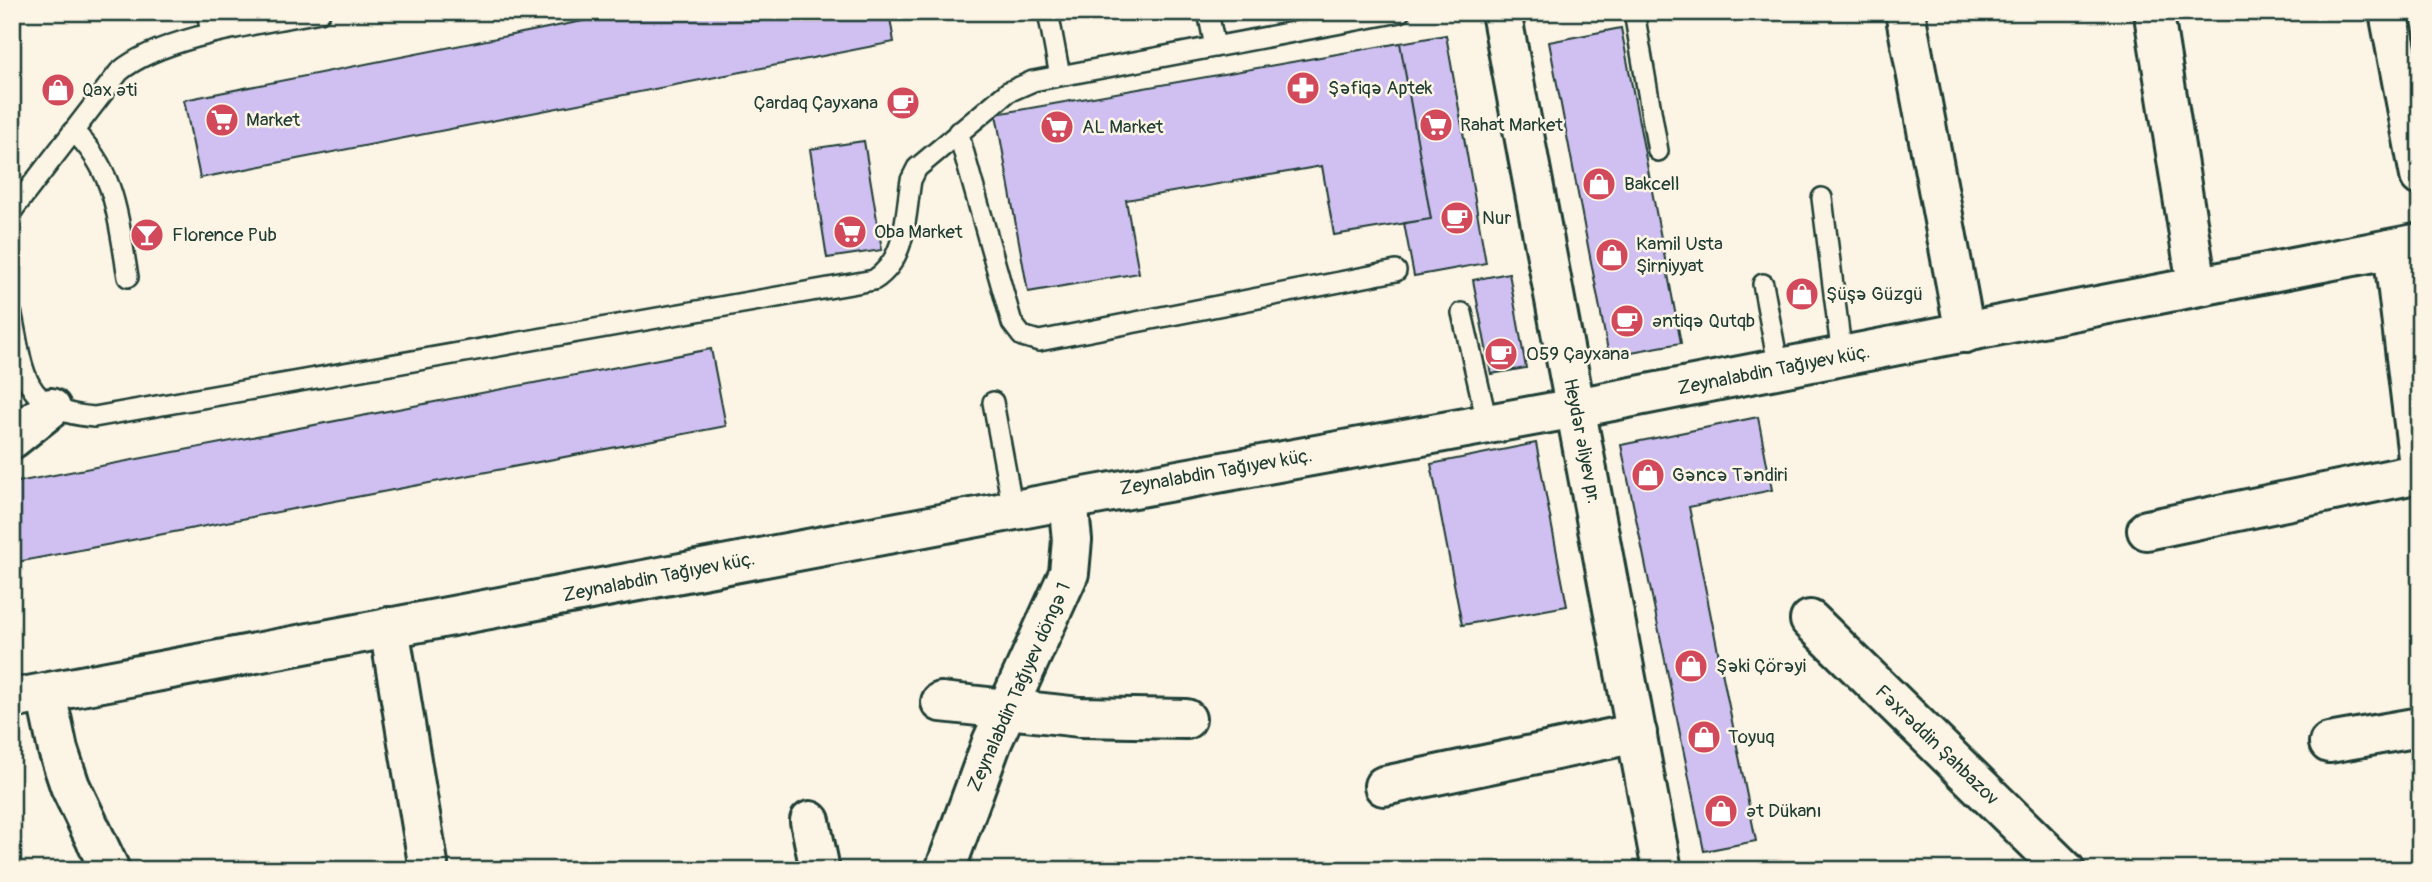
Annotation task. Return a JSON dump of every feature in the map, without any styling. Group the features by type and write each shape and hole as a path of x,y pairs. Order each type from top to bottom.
{"street":[{"name":"Heydər Əliyev pr.","path":"1501,12 1662,870"},
{"path":"1905,12 1965,333"},
{"path":"2389,12 2420,176"},
{"path":"2155,21 2197,285"},
{"name":"Zeynalabdin Tağıyev küç.","path":"29,696 1013,510 1576,408 2406,246"},
{"path":"2147,530 2420,474 2406,246"},
{"path":"12,439 51,408"},
{"name":"Zeynalabdin Tağıyev döngə 1","path":"945,870 972,791 1069,573 1072,540 1068,500"},
{"name":"Fəxrəddin Şahbazov","path":"1810,620 2065,870"},
{"path":"389,627 428,863"},
{"path":"29,696 58,750 70,786 110,870"},
{"path":"941,702 1080,717 1186,719"},
{"path":"2329,743 2420,727"},
{"path":"1384,786 1637,733"},
{"path":"810,821 820,870"}],"lane":[{"path":"207,12 211,33"},
{"path":"12,211 118,72 131,61 211,33 320,12"},
{"path":"1048,12 1060,76"},
{"path":"1208,12 1215,47"},
{"path":"12,315 23,371 33,391 51,408 71,415 94,417 874,279 890,270 898,254 911,180 917,169 1008,92 1033,81 1400,12"},
{"path":"1634,12 1658,151"},
{"path":"73,131 90,147 105,169 128,277"},
{"path":"958,132 1012,323 1022,336 1039,341 1396,271"},
{"path":"1822,198 1842,356"},
{"path":"1763,285 1779,369"},
{"path":"1462,313 1487,422"},
{"path":"993,402 1013,510"}],"building":[{"path":"628,12 889,12 894,42 200,178 184,100"},
{"path":"1621,28 1681,343 1609,356 1549,42"},
{"path":"1446,35 1486,263 1414,276 1404,223 1431,219 1400,43"},
{"path":"1400,43 1431,219 1334,235 1322,166 1126,200 1139,273 1028,292 996,114"},
{"path":"864,141 882,250 827,258 810,149"},
{"path":"1509,273 1526,368 1491,374 1473,280"},
{"path":"711,349 726,426 12,563 12,483"},
{"path":"1758,417 1772,490 1689,507 1756,841 1704,851 1621,445"},
{"path":"1536,443 1567,606 1462,625 1431,464"}],"place":[{"name":"Şəfiqə Aptek","path":"1303,88"},
{"name":"Qax Əti","path":"58,90"},
{"name":"Çardaq Çayxana","path":"903,103"},
{"name":"Market","path":"222,120"},
{"name":"Rahat Market","path":"1436,125"},
{"name":"AL Market","path":"1057,127"},
{"name":"Bakcell","path":"1599,184"},
{"name":"Nur","path":"1457,218"},
{"name":"Oba Market","path":"850,232"},
{"name":"Florence Pub","path":"147,235"},
{"name":"Kamil Usta Şirniyyat","path":"1612,255"},
{"name":"Şüşə Güzgü","path":"1802,294"},
{"name":"Əntiqə Qutqb","path":"1627,321"},
{"name":"059 Çayxana","path":"1501,354"},
{"name":"Gəncə Təndiri","path":"1648,475"},
{"name":"Şəki Çörəyi","path":"1691,666"},
{"name":"Toyuq","path":"1704,737"},
{"name":"Ət Dükanı","path":"1721,811"}]}
